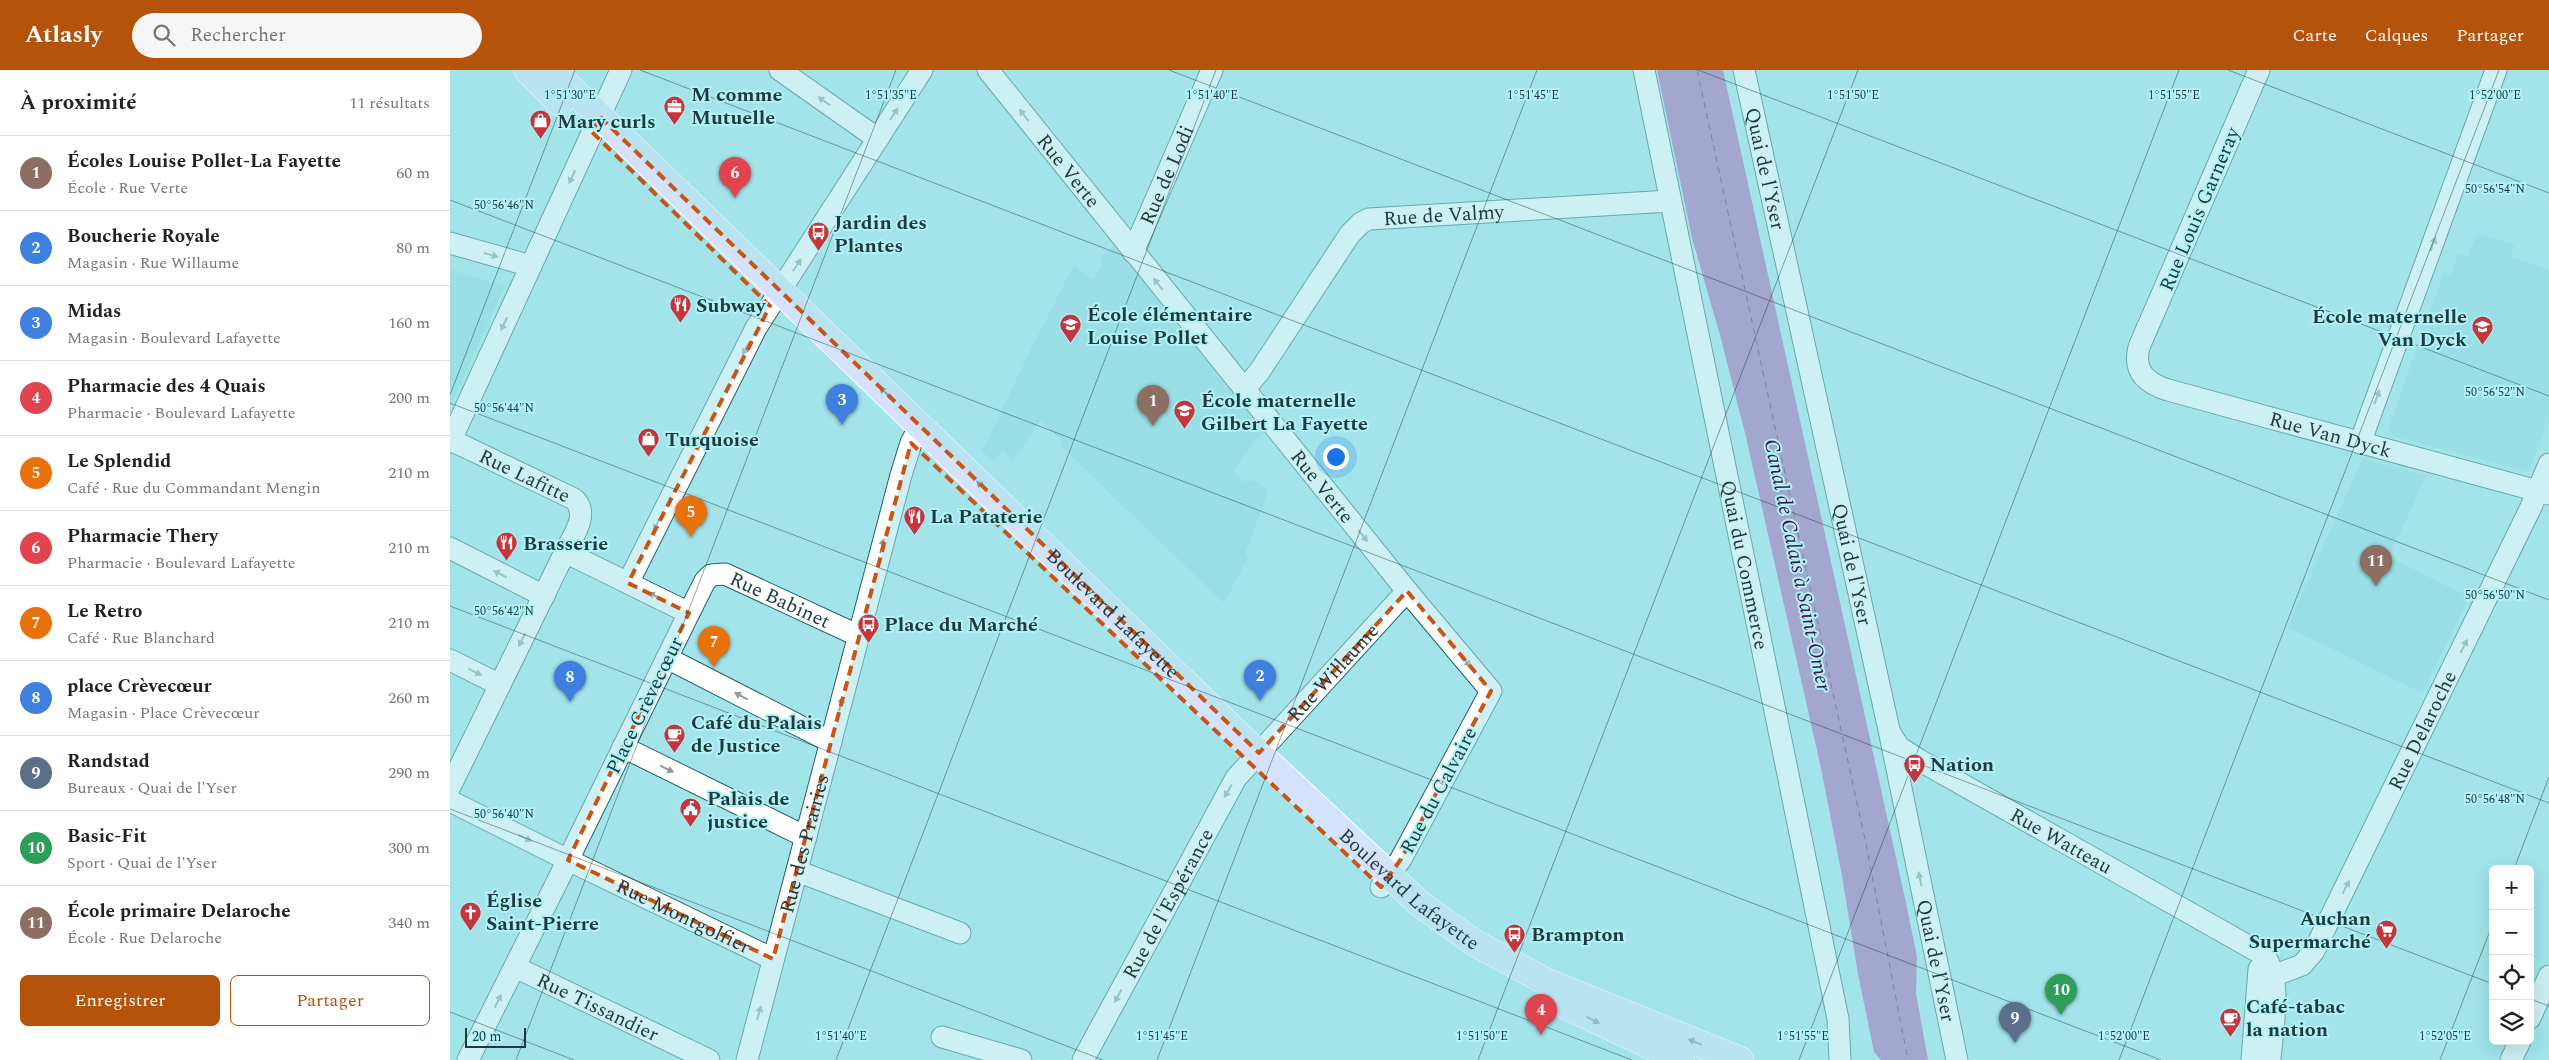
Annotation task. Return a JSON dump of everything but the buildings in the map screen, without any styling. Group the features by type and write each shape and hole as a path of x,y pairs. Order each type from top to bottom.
{"main road":[{"name":"Boulevard Lafayette","path":"527,70 596,124 915,435 1385,882 1430,930 1486,965 1600,1024 1681,1060"},
{"name":"Boulevard Lafayette","path":"552,70 596,124"},
{"name":"Boulevard Lafayette","path":"1385,882 1448,927 1545,981 1740,1060"}],"street":[{"path":"450,441 621,70"},
{"path":"780,70 878,140"},
{"path":"628,582 751,338 922,70"},
{"name":"Rue Verte","path":"988,70 1132,252 1407,591 1491,691"},
{"name":"Rue de Lodi","path":"1132,252 1212,70"},
{"name":"Quai du Commerce","path":"1644,70 1838,1019 1840,1060"},
{"name":"Quai de l'Yser","path":"1744,70 1889,730 1957,1060"},
{"name":"Rue Louis Garneray","path":"2139,347 2259,70"},
{"path":"2360,443 2496,70"},
{"name":"Rue de Valmy","path":"1244,390 1259,372 1350,234 1362,223 1379,217 1670,201"},
{"path":"450,243 531,266"},
{"name":"Rue Van Dyck","path":"2139,347 2138,369 2143,376 2158,387 2544,493"},
{"name":"Rue des Prairies","path":"747,1060 859,636 915,435"},
{"name":"Rue Lafitte","path":"450,441 574,499 580,506 582,514 565,552"},
{"name":"Rue Delaroche","path":"2266,979 2302,965 2314,952 2544,493 2549,464"},
{"path":"450,548 544,596"},
{"path":"450,787 565,552"},
{"name":"Place Crèvecœur","path":"468,1060 689,613 565,552"},
{"name":"Rue Babinet","path":"689,613 705,581 711,575 718,573 725,574 859,636"},
{"name":"Rue Willaume","path":"1254,758 1407,591"},
{"path":"667,658 831,742"},
{"path":"450,660 500,685"},
{"name":"Rue du Calvaire","path":"1385,882 1491,691"},
{"name":"Rue Watteau","path":"1889,730 1899,747 1905,752 2241,943 2257,960 2266,979"},
{"path":"623,747 806,837"},
{"name":"Rue de l'Espérance","path":"1083,1060 1217,811 1236,778 1254,758"},
{"path":"450,801 568,860"},
{"name":"Rue Montgolfier","path":"568,860 774,958"},
{"path":"797,871 960,933"},
{"name":"Rue Tissandier","path":"515,967 709,1060"},
{"path":"2534,1009 2549,976"},
{"path":"2252,1060 2266,979"},
{"path":"2266,979 2274,999 2270,1060"},
{"path":"942,1037 1020,1060"},
{"path":"2511,1060 2518,1045"}],"highlighted area":[{"path":"600,117 1259,753 1407,591 1491,691 1401,859 1381,887 911,443 773,959 568,860 689,613 628,583 770,306 592,132"}],"shaded area":[{"name":"École maternelle Van Dyck","path":"2477,233 2514,245 2511,257 2549,270 2549,418 2529,472 2393,436 2389,427 2444,272 2451,275 2458,254 2468,257"},
{"path":"1114,245 1265,432 1256,440 1234,470 1243,481 1256,481 1268,492 1245,554 1249,556 1224,603 1061,446 1063,442 1040,420 1013,461 1003,450 993,461 981,450 1074,265 1094,280 1103,262 1099,259"},
{"path":"450,270 505,286 450,406"},
{"path":"2363,458 2426,476 2389,557 2469,597 2422,693 2287,627"}],"water":[{"name":"Canal de Calais à Saint-Omer","path":"1657,70 1723,70 1906,903 1917,957 1916,993 1928,1060 1881,1060 1874,1052 1821,768 1746,437 1720,335 1692,238"}],"ferry route":[{"path":"1697,70 1866,844 1908,1060"}],"place":[{"name":"M comme Mutuelle","path":"675,125"},
{"name":"Mary curls","path":"541,140"},
{"name":"Pharmacie Thery","path":"735,198"},
{"name":"Jardin des Plantes","path":"818,252"},
{"name":"Subway","path":"680,324"},
{"name":"École élémentaire Louise Pollet","path":"1071,344"},
{"name":"École maternelle Van Dyck","path":"2483,346"},
{"name":"Midas","path":"842,425"},
{"name":"Écoles Louise Pollet-La Fayette","path":"1153,426"},
{"name":"École maternelle Gilbert La Fayette","path":"1185,430"},
{"name":"Turquoise","path":"649,458"},
{"name":"La Pataterie","path":"914,535"},
{"name":"Le Splendid","path":"691,537"},
{"name":"Brasserie","path":"507,562"},
{"name":"École primaire Delaroche","path":"2376,586"},
{"name":"Place du Marché","path":"868,643"},
{"name":"Le Retro","path":"714,667"},
{"name":"Boucherie Royale","path":"1260,701"},
{"name":"place Crèvecœur","path":"570,702"},
{"name":"Café du Palais de Justice","path":"675,753"},
{"name":"Nation","path":"1914,783"},
{"name":"Palais de justice","path":"691,828"},
{"name":"Église Saint-Pierre","path":"470,931"},
{"name":"Auchan Supermarché","path":"2387,949"},
{"name":"Brampton","path":"1515,953"},
{"name":"Basic-Fit","path":"2061,1015"},
{"name":"Pharmacie des 4 Quais","path":"1541,1035"},
{"name":"Café-tabac la nation","path":"2230,1037"},
{"name":"Randstad","path":"2015,1043"}]}
